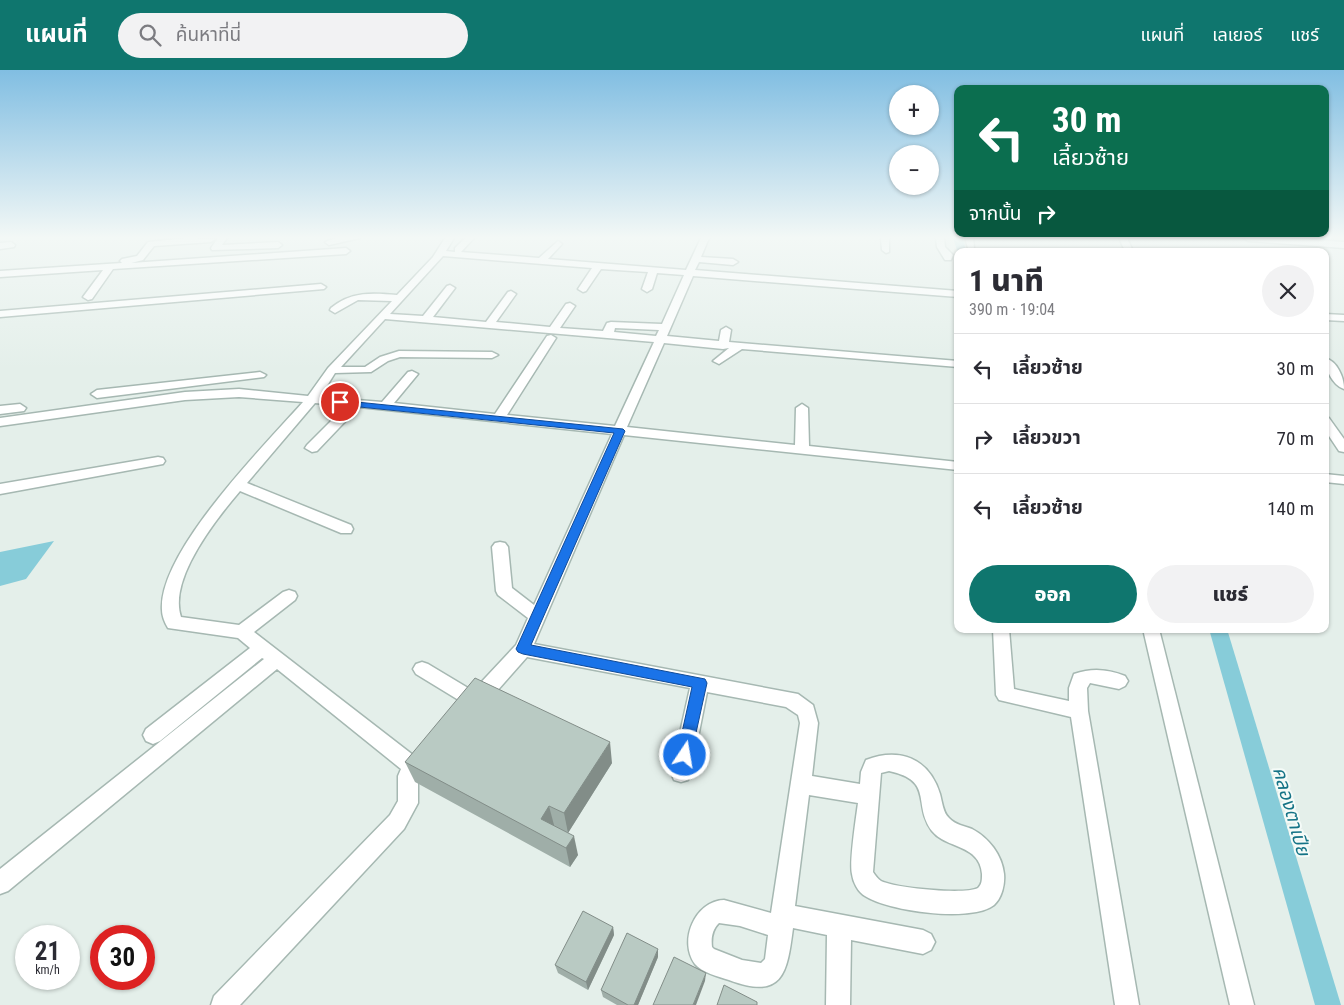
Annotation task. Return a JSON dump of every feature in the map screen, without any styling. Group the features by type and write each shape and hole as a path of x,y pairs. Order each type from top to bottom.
{"street":[{"path":"88,297 99,282"},
{"path":"413,767 242,632 174,623 170,610 172,592 181,566 213,513 312,400 332,370 414,282"},
{"path":"584,289 588,282"},
{"path":"647,289 649,282"},
{"path":"422,669 469,708 523,649 685,282"},
{"path":"800,282 954,294"},
{"path":"0,314 321,287"},
{"path":"425,320 450,288"},
{"path":"489,325 511,294"},
{"path":"335,310 343,302 354,298 398,298"},
{"path":"499,418 570,306"},
{"path":"382,316 489,325 551,334 607,336 954,364"},
{"path":"1329,317 1343,319"},
{"path":"607,336 611,325 665,327"},
{"path":"724,346 726,330"},
{"path":"719,361 738,347"},
{"path":"332,370 367,370 384,359 399,354 492,355"},
{"path":"1329,365 1343,384"},
{"path":"386,406 412,374"},
{"path":"97,394 260,375"},
{"path":"163,399 168,386"},
{"path":"0,422 211,393 240,393 386,406 954,466"},
{"path":"312,448 355,404"},
{"path":"0,410 20,408"},
{"path":"802,408 802,449"},
{"path":"1329,427 1344,448"},
{"path":"0,489 158,461"},
{"path":"1329,478 1344,480"},
{"path":"237,484 346,529"},
{"path":"500,547 504,591 537,616"},
{"path":"242,632 289,596"},
{"path":"1000,633 1005,695 1079,711"},
{"path":"1152,633 1242,1005"},
{"path":"523,649 791,700 806,711 808,723 782,922 839,926 923,942"},
{"path":"153,735 270,653"},
{"path":"0,883 270,653"},
{"path":"1118,681 1090,676 1080,679 1078,688 1079,711 1127,1005"},
{"path":"681,773 700,683"},
{"path":"223,1005 396,822 408,803 408,776 413,767 439,741"},
{"path":"889,762 911,766 921,773 928,784 939,823 945,830 966,838 981,847 991,862 994,883 988,896 978,901 959,903 876,891 867,884 862,873 868,795 873,766 889,762"},
{"path":"800,784 868,795"},
{"path":"838,1005 839,926"}],"water":[{"path":"54,541 26,579 0,586 0,552"}],"building":[{"path":"475,678 610,742 564,813 549,806 541,819 574,836 566,848 405,762"},
{"path":"583,911 613,927 586,982 555,965"},
{"path":"627,933 658,949 634,1005 628,1005 601,990"},
{"path":"674,957 706,973 693,1005 653,1005"},
{"path":"724,985 757,1002 757,1005 717,1005"}],"waterway":[{"name":"คลองตาเปีย","path":"1219,633 1328,1005"}],"route":[{"path":"340,402 620,431 523,649 700,683 685,755"}]}
